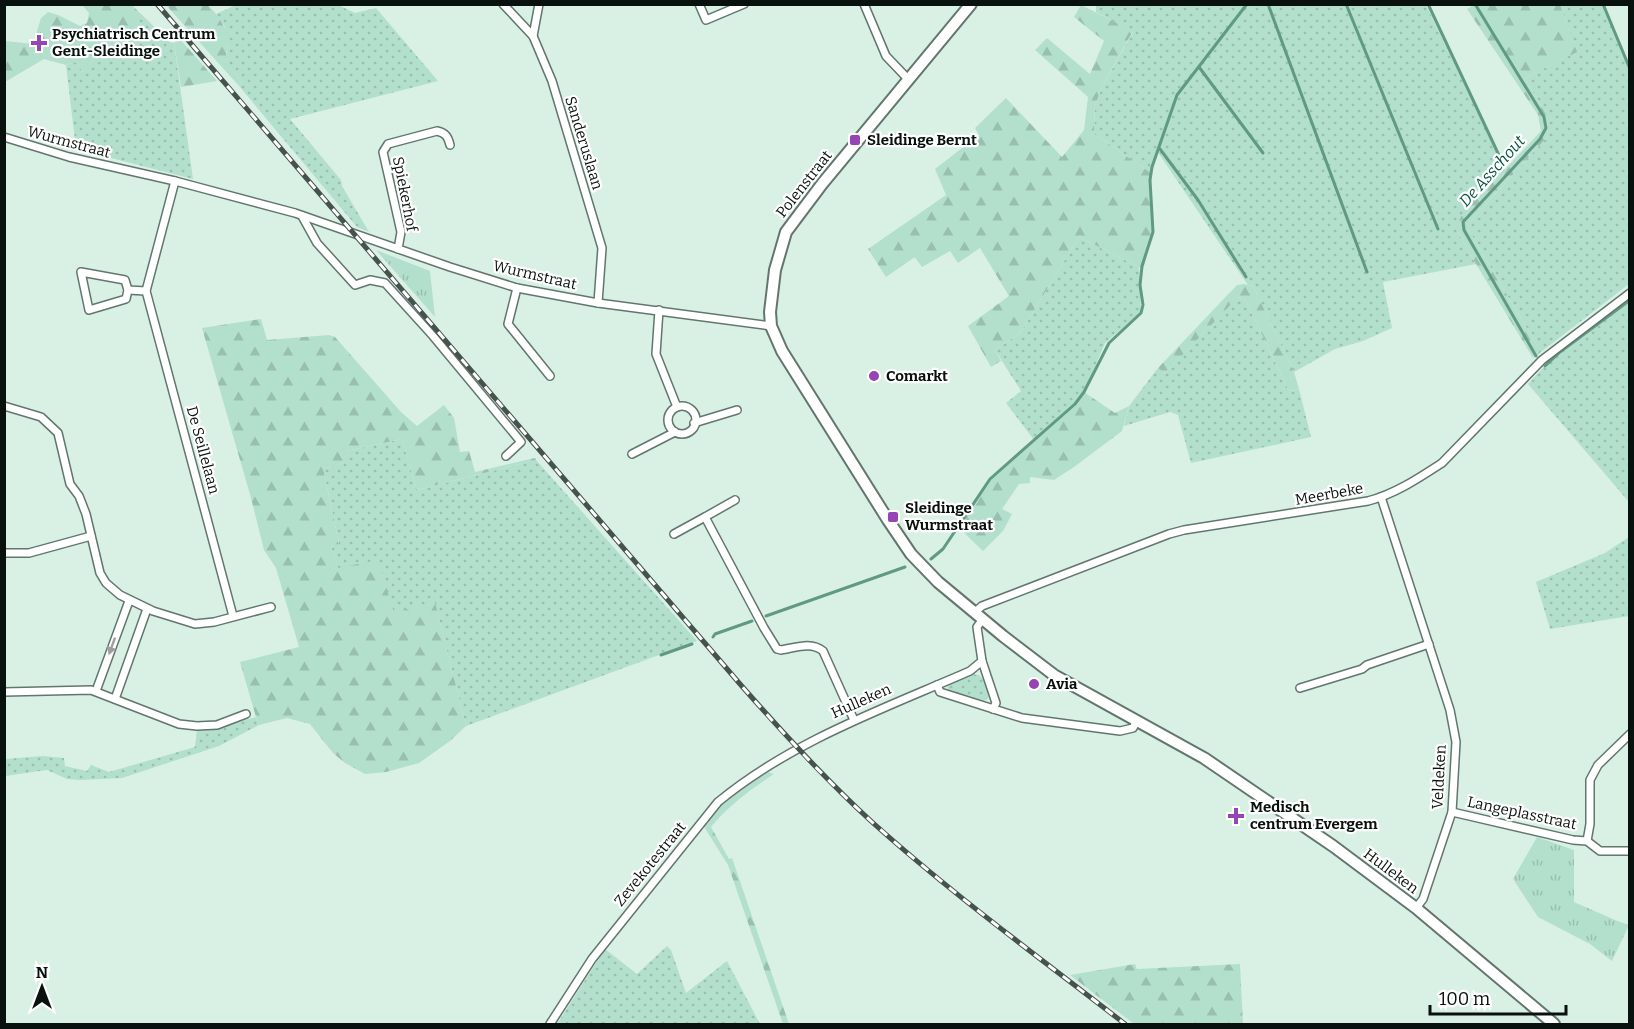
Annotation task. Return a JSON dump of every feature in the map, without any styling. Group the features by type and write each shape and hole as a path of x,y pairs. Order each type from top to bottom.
{"main road":[{"name":"Polenstraat","path":"918,562 888,520 782,351 771,326 771,292 779,250 786,232 822,184 971,4"},
{"name":"Hulleken","path":"918,562 938,582 1054,675 1186,747 1240,781 1333,846 1416,908 1554,1024"}],"street":[{"name":"Sanderuslaan","path":"503,4 533,36 552,81 602,248 598,303"},
{"path":"533,36 539,4"},
{"path":"699,4 706,20 744,4"},
{"path":"864,4 886,56 908,79"},
{"name":"Spiekerhof","path":"398,249 402,232 383,152 388,144 437,132 444,133 450,145"},
{"name":"Wurmstraat","path":"4,137 69,157 302,216 517,288 598,303 771,326"},
{"name":"De Seillelaan","path":"175,182 146,291 233,616"},
{"path":"302,216 317,243 355,285 370,280 385,283 477,388 521,442 506,456"},
{"path":"81,272 124,280 128,290 126,299 89,310 81,272"},
{"path":"517,288 508,324 550,376"},
{"path":"128,290 146,291"},
{"name":"Meerbeke","path":"979,616 982,606 1169,534 1382,497 1425,475 1442,463 1542,360 1629,293"},
{"path":"659,310 656,354 677,407"},
{"path":"4,406 41,417 58,433 70,484 79,496 100,573 106,583 129,601 195,624 214,622 271,607"},
{"path":"632,454 675,432 689,431 695,416 684,406 671,411 668,419 670,427 675,432"},
{"path":"694,423 737,410"},
{"name":"Veldeken","path":"1382,497 1430,644 1450,711 1456,742 1452,812 1423,899 1416,908"},
{"path":"674,534 735,500"},
{"path":"705,517 773,645 781,650 818,646 823,651 854,720"},
{"path":"4,553 30,553 91,536"},
{"path":"96,691 129,601"},
{"path":"115,699 147,609"},
{"path":"979,616 977,627 982,661 996,703 993,709"},
{"path":"1299,688 1362,669 1367,665 1430,644"},
{"name":"Hulleken","path":"798,749 854,720 970,671 982,661"},
{"path":"937,685 940,692 1022,718 1120,731 1133,728 1137,720"},
{"path":"4,692 91,690 179,724 197,726 217,725 246,714"},
{"name":"Langeplasstraat","path":"1587,841 1590,824 1590,780 1598,765 1629,734"},
{"name":"Zevekotestraat","path":"550,1024 592,958 708,813 740,785 798,749"},
{"name":"Langeplasstraat","path":"1452,812 1573,840 1587,841 1600,851 1629,851"}],"green space":[{"path":"238,4 338,5 355,13 376,8 438,81 290,119 341,180 342,186 369,232 357,227 239,86 242,81 227,64 228,44 224,25 216,14"},
{"name":"Psychiatrisch Centrum Gent-Sleidinge","path":"82,5 132,5 139,12 137,16 142,26 116,37 114,53 83,72 76,62 66,65 44,59 5,82 5,41 33,44 41,18 48,12 80,26 87,23 89,13"},
{"path":"166,5 208,5 212,9 222,22 226,33 227,63 242,81 239,86"},
{"path":"1081,5 1133,31 1101,89 1095,106 1094,134 1151,173 1152,236 1143,269 1079,237 1020,333 995,350 1001,361 991,367 968,326 1009,296 980,248 958,263 950,251 922,267 915,257 886,277 868,249 946,195 935,169 979,135 975,128 1006,98 1062,157 1084,130 1088,97 1035,50 1047,38 1090,74 1104,41 1074,17"},
{"path":"1096,5 1426,5 1505,170 1466,208 1458,232 1476,264 1383,282 1392,328 1363,341 1335,349 1294,372 1253,286 1248,285 1157,151 1151,173 1094,134 1095,106 1101,89 1133,32 1096,12"},
{"path":"1474,5 1560,5 1577,52 1525,78 1547,116 1548,136 1470,222 1468,229 1541,352 1533,358 1458,232 1457,224 1466,208 1541,131 1538,115 1467,9"},
{"path":"1560,5 1605,5 1629,70 1629,284 1541,352 1468,229 1470,222 1548,136 1547,116 1525,78 1576,52"},
{"path":"139,12 170,42 174,43 193,179 76,149 66,65 76,62 83,72"},
{"path":"179,38 217,81 181,87 174,43"},
{"path":"1079,237 1139,267 1141,310 1105,343 1084,392 1075,404 1034,440 1006,403 1021,391 995,350 1020,333"},
{"path":"376,250 430,271 435,317"},
{"path":"1237,285 1253,286 1294,372 1299,389 1289,391 1245,299 1238,297 1165,373 1158,368"},
{"path":"1237,297 1245,299 1289,391 1299,389 1311,437 1191,463 1178,415 1170,412 1124,426 1129,406 1158,368 1165,373"},
{"path":"1629,301 1629,502 1528,384 1553,357"},
{"path":"261,319 267,340 329,335 335,337 401,412 417,426 444,405 454,418 460,452 469,451 475,472 535,458 536,460 417,490 402,439 346,451 349,462 323,468 339,544 331,546 338,568 378,560 394,613 435,602 466,726 450,741 419,763 386,772 365,774 333,753 310,724 287,718 259,725 256,717 240,662 299,647 276,568 264,550 202,328"},
{"path":"1084,392 1115,413 1129,406 1122,431 1054,480 1030,477 1030,483 1019,484 1002,509 1012,514 1003,531 983,551 959,528 990,479 1075,404"},
{"path":"402,439 417,490 536,460 697,641 466,726 435,603 394,614 338,569 331,546 339,544 323,468 348,462 346,451"},
{"path":"1629,537 1629,616 1550,629 1536,582 1605,553"},
{"path":"971,674 979,675 985,681 989,697 984,701 950,691 947,688 949,683"},
{"path":"256,717 259,725 219,746 122,778 67,779 47,770 5,776 5,759 43,756 64,758 65,766 87,771 91,765 109,772 195,747 197,730 210,730"},
{"path":"768,772 774,774 740,798 711,827 729,859 732,858 789,1024 783,1024 728,865 703,825 723,801"},
{"path":"1537,837 1574,850 1574,902 1629,925 1612,961 1590,944 1538,917 1513,879"},
{"path":"667,946 671,950 686,993 727,961 760,1024 557,1024 605,949 637,974"},
{"path":"1135,964 1137,969 1240,964 1243,1024 1134,1024 1070,975"}],"waterway":[{"path":"931,559 943,549 990,479 1075,404 1084,392 1109,343 1141,313 1143,305 1140,285 1142,266 1153,232 1150,180 1152,167 1177,95 1247,4"},
{"path":"1268,4 1367,272"},
{"path":"1346,4 1438,229"},
{"path":"1428,4 1504,166"},
{"name":"De Asschout","path":"1475,4 1544,117 1546,128 1540,139 1463,222 1464,230 1536,356"},
{"path":"1603,4 1630,69"},
{"path":"1199,67 1263,153"},
{"path":"1160,149 1198,200 1246,277"},
{"name":"De Asschout","path":"1545,366 1560,352 1630,300"},
{"path":"766,616 905,567"},
{"path":"713,637 715,634 752,621"},
{"path":"661,655 692,644"}],"railway":[{"path":"157,4 740,684 804,755 872,822 933,875 1125,1024"}],"place":[{"name":"Psychiatrisch Centrum Gent-Sleidinge","path":"39,43"},
{"name":"Sleidinge Bernt","path":"855,140"},
{"name":"Comarkt","path":"874,376"},
{"name":"Sleidinge Wurmstraat","path":"893,517"},
{"name":"Avia","path":"1034,684"},
{"name":"Medisch centrum Evergem","path":"1236,816"}]}
